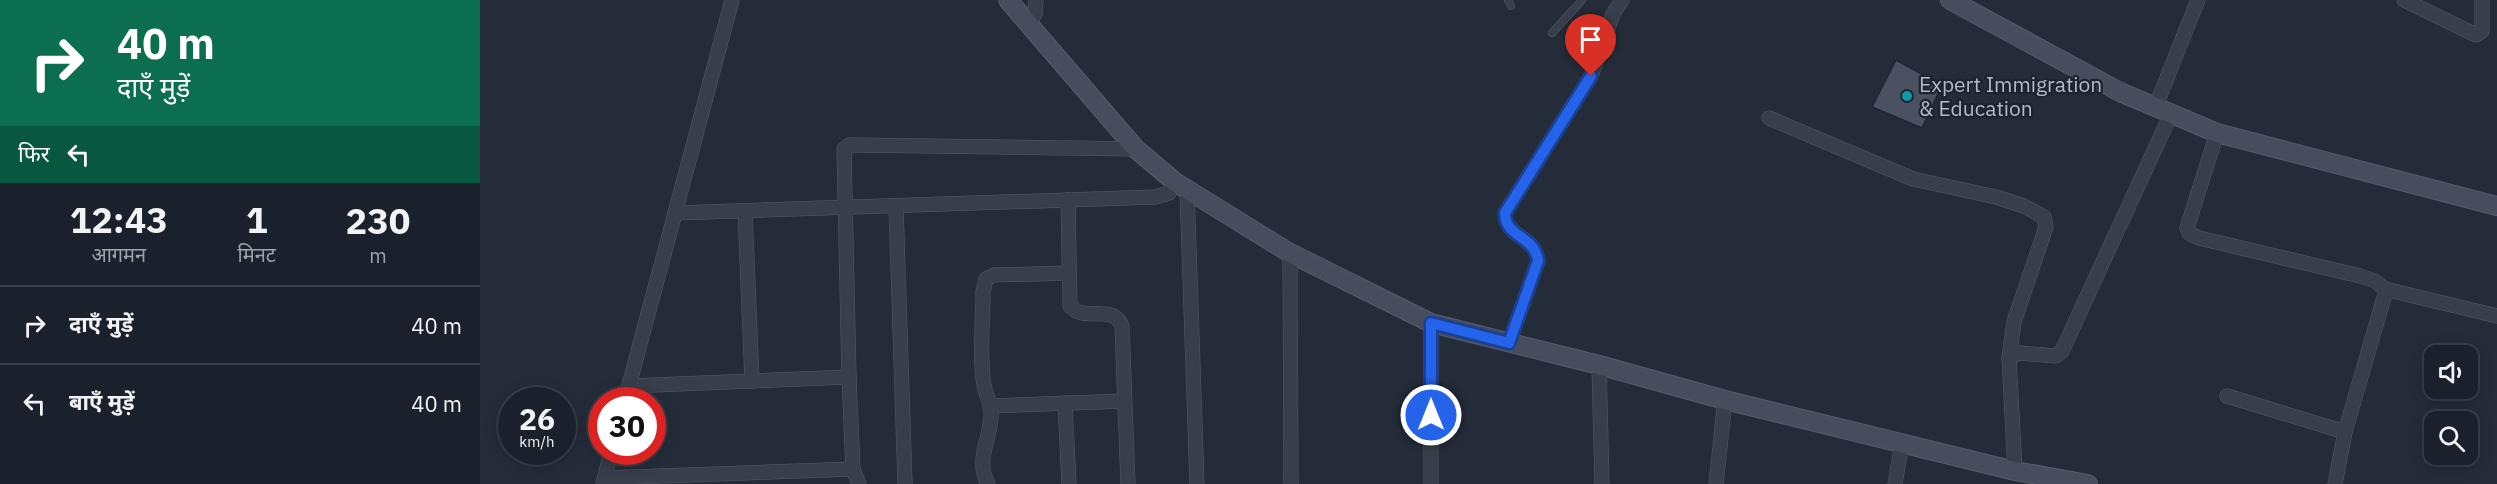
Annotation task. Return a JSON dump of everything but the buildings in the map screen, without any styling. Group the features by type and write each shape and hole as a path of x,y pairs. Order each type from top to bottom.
{"street":[{"path":"732,0 629,386 849,377"},
{"path":"1008,0 1136,149 1181,186 1290,253 1431,323 1599,365 1725,400 2015,471 2088,484"},
{"path":"1029,24 1035,14 1036,0"},
{"path":"1509,343 1538,261 1537,252 1533,246 1509,228 1505,221 1505,213 1591,76 1612,14 1622,0"},
{"path":"1950,0 2120,92 2217,133 2497,206"},
{"path":"2009,358 2019,353 2056,356 2062,351 2163,111 2198,0"},
{"path":"2404,0 2475,35 2482,31 2482,0"},
{"path":"1769,118 1913,179 1996,197 2024,206 2044,217 2046,227 2014,322 2009,358 2015,471"},
{"path":"2217,133 2187,228 2189,233 2199,238 2360,276 2375,281 2385,289 2497,316"},
{"path":"859,484 853,469 844,149 849,145 1136,149"},
{"path":"675,213 1156,197 1181,186"},
{"path":"1181,186 1197,484"},
{"path":"1068,200 1070,306 1078,312 1114,315 1122,326 1128,484"},
{"path":"896,206 905,484"},
{"path":"745,211 752,381"},
{"path":"1290,253 1291,484"},
{"path":"988,484 984,477 984,455 991,417 983,377 983,292 986,279 994,275 1069,273"},
{"path":"2335,484 2345,432 2385,289"},
{"path":"1431,323 1431,484"},
{"path":"1599,365 1602,484"},
{"path":"2228,396 2345,432"},
{"path":"1716,484 1725,400"},
{"path":"990,406 1124,401"},
{"path":"1065,404 1069,484"},
{"path":"1895,484 1902,443"},
{"path":"607,465 603,481 853,469"}],"lane":[{"path":"1552,33 1582,0"}],"place":[{"name":"Expert Immigration & Education","path":"1907,96"}],"route":[{"path":"1431,415 1431,323 1509,343 1538,261 1537,252 1533,246 1509,228 1505,221 1505,213 1591,76"}]}
